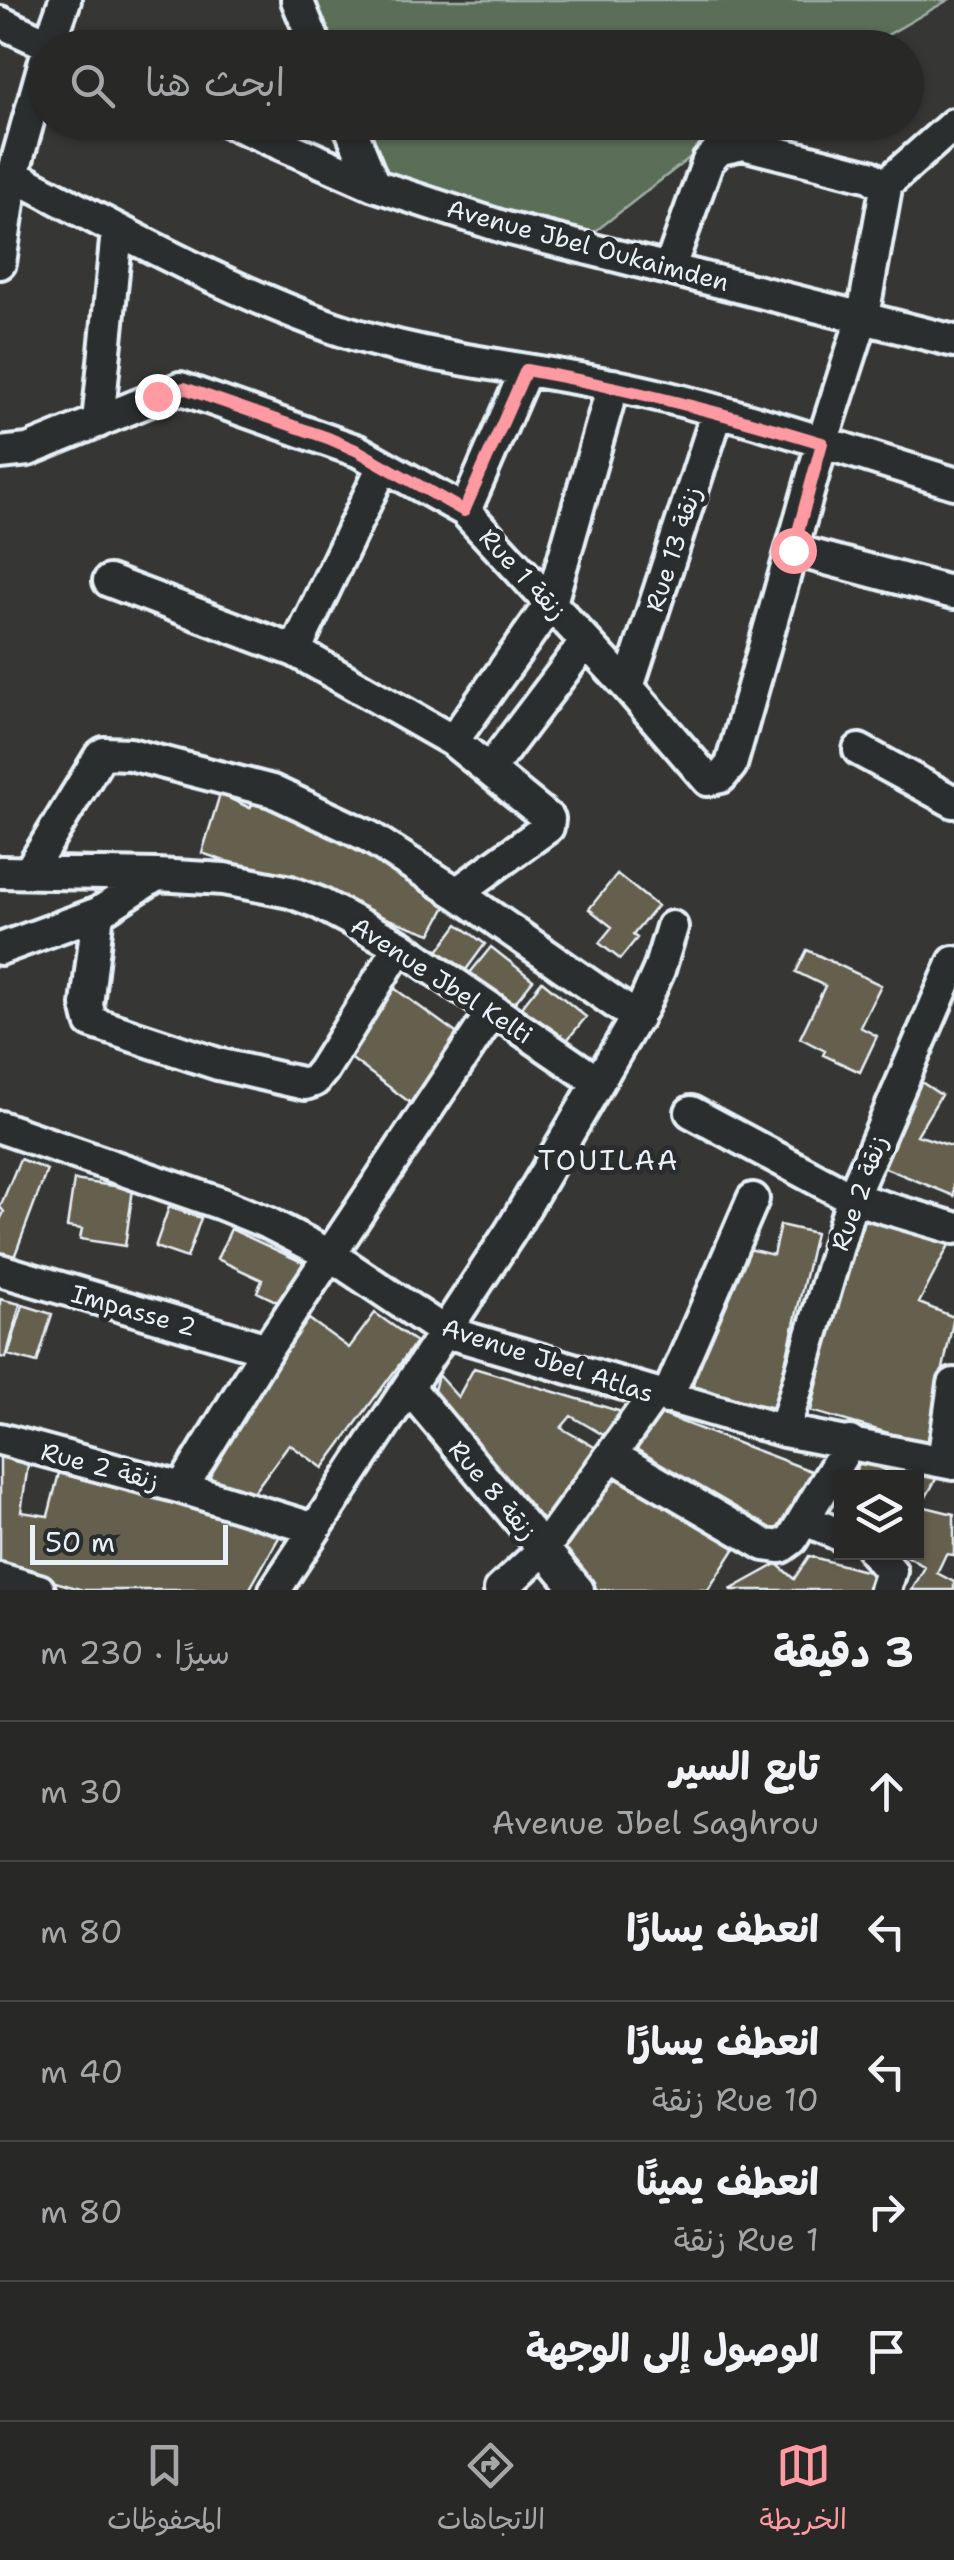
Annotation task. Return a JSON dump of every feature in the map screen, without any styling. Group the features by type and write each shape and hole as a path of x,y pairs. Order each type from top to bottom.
{"street":[{"path":"56,30 65,0"},
{"path":"297,0 310,30"},
{"path":"0,22 30,38"},
{"path":"0,262 13,174 30,116"},
{"path":"884,185 954,124"},
{"name":"Avenue Jbel Oukaimden","path":"272,140 374,184 506,228 954,341"},
{"path":"356,140 374,184"},
{"path":"670,267 708,161 720,149 743,144 854,173 884,185"},
{"path":"13,174 117,230 336,328 380,341 613,385 718,412 954,483"},
{"path":"884,185 885,203 864,316 822,443 793,550 954,592"},
{"path":"98,422 117,230"},
{"path":"464,511 526,370"},
{"path":"452,740 551,603 613,385"},
{"name":"Rue 1 زنقة","path":"5,460 184,388 328,438 464,511 628,687 708,780 721,777 731,765 793,550"},
{"name":"Rue 13 زنقة","path":"628,687 718,412"},
{"path":"295,651 383,466"},
{"path":"109,581 295,651 452,740 550,822 458,893"},
{"path":"489,770 585,643"},
{"path":"858,750 954,802"},
{"path":"15,872 104,752 116,752 272,791 368,836 458,893 636,1018"},
{"name":"Avenue Jbel Kelti","path":"15,872 224,879 290,892 400,946 598,1082"},
{"path":"0,950 98,913 157,876"},
{"path":"98,913 87,1005 91,1022 218,1064 305,1084 314,1081 322,1070 400,946"},
{"path":"275,1590 511,1231 636,1018 659,970 672,927"},
{"name":"Rue 2 زنقة","path":"784,1431 852,1198 951,976"},
{"path":"182,1488 267,1350 493,1011"},
{"path":"691,1112 852,1198 954,1228"},
{"name":"Avenue Jbel Atlas","path":"0,1127 219,1203 332,1256 443,1331 784,1431 948,1462"},
{"path":"500,1590 543,1550 611,1455 661,1397 752,1199"},
{"name":"Impasse 2","path":"0,1270 267,1350"},
{"path":"948,1462 954,1384"},
{"name":"Rue 8 زنقة","path":"410,1388 578,1590"},
{"name":"Rue 2 زنقة","path":"0,1439 182,1488 315,1530"},
{"path":"611,1455 765,1545 784,1545 792,1540 850,1442"},
{"path":"804,1520 834,1533"},
{"path":"881,1560 891,1571 885,1590"},
{"path":"0,1578 39,1590"}],"green space":[{"path":"305,0 948,0 896,30 317,30"},
{"path":"361,140 712,140 592,234 374,173"}],"building":[{"path":"220,794 250,808 255,799 450,899 431,934 202,853"},
{"path":"617,874 657,906 633,935 637,938 620,959 599,943 612,927 589,909"},
{"path":"458,924 485,944 460,978 433,958"},
{"path":"491,947 533,980 509,1010 465,979"},
{"path":"807,950 881,985 860,1027 877,1036 860,1072 823,1055 825,1051 800,1038 825,986 796,972"},
{"path":"542,981 586,1017 559,1050 515,1015"},
{"path":"387,983 463,1038 412,1104 337,1048"},
{"path":"909,1074 941,1095 917,1135 954,1147 954,1196 873,1163"},
{"path":"20,1159 47,1170 10,1268 0,1264 0,1220 4,1212 0,1207"},
{"path":"74,1180 133,1189 125,1246 80,1239 82,1229 67,1227"},
{"path":"169,1207 201,1218 187,1258 155,1247"},
{"path":"857,1218 952,1239 919,1303 954,1317 927,1444 811,1411"},
{"path":"780,1225 815,1233 775,1408 692,1389 709,1317 720,1319 737,1246 773,1255"},
{"path":"231,1229 304,1263 284,1305 257,1292 262,1280 217,1259"},
{"path":"0,1299 20,1304 6,1358 0,1357"},
{"path":"23,1305 52,1314 37,1363 8,1355"},
{"path":"375,1313 416,1342 323,1468 289,1444 245,1504 198,1470 309,1319 349,1348"},
{"path":"474,1368 632,1415 617,1443 571,1416 561,1428 603,1452 546,1530 432,1398 438,1375 458,1397"},
{"path":"653,1411 819,1474 783,1541 628,1446"},
{"path":"0,1453 28,1465 21,1512 48,1516 59,1473 282,1532 249,1590 83,1590 0,1566"},
{"path":"862,1459 885,1470 856,1470"},
{"path":"619,1471 737,1545 708,1590 592,1590 558,1555"},
{"path":"930,1471 936,1479 924,1501 924,1472"},
{"path":"924,1507 954,1514 954,1555 946,1554 937,1573 954,1582 954,1590 912,1590 925,1567 913,1560 924,1560"},
{"path":"809,1556 887,1577 877,1590 730,1590 777,1564 794,1579"}],"district":[{"name":"TOUILAA","path":"609,1160"}],"route":[{"path":"157,396 184,388 328,438 464,511 526,370 613,385 822,443 793,550"}]}
